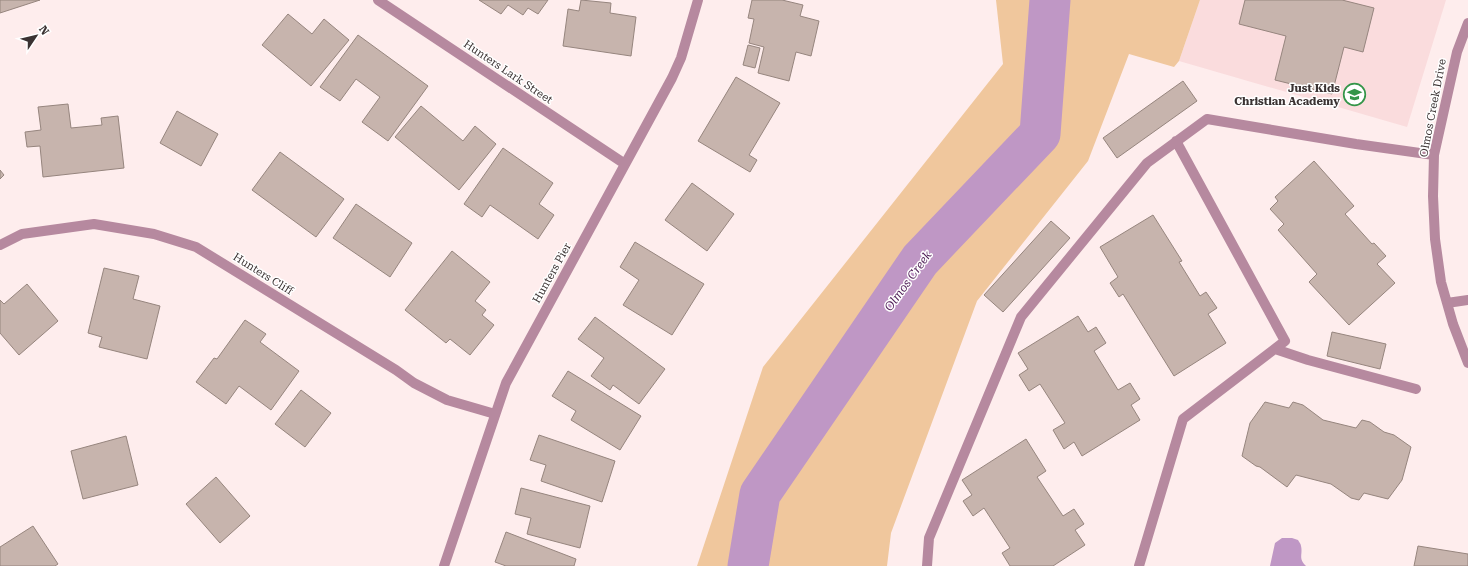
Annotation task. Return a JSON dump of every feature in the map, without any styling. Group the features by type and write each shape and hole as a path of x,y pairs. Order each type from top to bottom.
{"street":[{"name":"Hunters Lark Street","path":"378,0 625,164"},
{"name":"Hunters Pier","path":"444,566 506,383 681,58 698,0"},
{"name":"Olmos Creek Drive","path":"1468,23 1457,52 1434,155 1433,196 1435,239 1441,282 1453,324 1468,364"},
{"path":"927,566 929,538 1021,317 1147,163 1206,119 1356,144 1434,155"},
{"path":"1139,566 1183,419 1285,341 1176,142"},
{"name":"Hunters Cliff","path":"0,246 22,234 94,224 154,234 196,246 390,366 414,383 447,400 495,414"},
{"path":"1447,304 1468,300"},
{"path":"1275,349 1308,360 1416,389"}],"shaded area":[{"path":"996,0 1200,0 1179,61 1174,67 1129,54 1088,161 977,301 891,533 887,566 697,566 763,367 1003,64"},
{"name":"Just Kids Christian Academy","path":"1200,0 1446,0 1407,127 1179,61"},
{"path":"1282,538 1292,538 1298,540 1301,545 1301,559 1306,566 1270,566 1275,543"}],"building":[{"path":"0,0 40,0 0,13"},
{"path":"479,0 548,0 538,14 528,8 523,15 508,5 501,14"},
{"path":"581,0 611,3 610,13 636,17 631,56 563,46 568,9 579,11"},
{"path":"752,0 782,0 803,5 800,16 819,21 811,56 796,52 789,81 758,73 764,47 749,43 754,19 748,18"},
{"path":"1245,0 1342,0 1374,8 1363,52 1344,47 1332,94 1275,80 1286,36 1239,24"},
{"path":"288,14 312,34 324,19 349,40 311,86 262,45"},
{"path":"358,35 428,86 388,141 362,122 380,97 356,79 340,101 320,87"},
{"path":"748,45 760,48 755,68 743,65"},
{"path":"736,77 780,103 749,155 757,160 750,172 698,141"},
{"path":"1183,81 1197,101 1117,158 1103,138"},
{"path":"68,104 71,128 102,125 101,118 118,116 124,168 43,177 40,146 27,147 25,132 41,130 38,107"},
{"path":"421,106 463,141 475,126 496,144 459,190 395,137"},
{"path":"177,111 218,134 201,166 160,143"},
{"path":"503,148 553,183 539,204 554,215 538,239 490,205 482,217 464,204"},
{"path":"280,152 344,199 316,237 252,190"},
{"path":"1314,161 1354,206 1345,214 1372,244 1374,243 1386,256 1377,264 1395,283 1349,325 1309,282 1317,274 1278,230 1284,224 1270,209 1278,201 1275,197"},
{"path":"0,170 4,175 0,179"},
{"path":"692,183 734,214 707,251 665,220"},
{"path":"356,204 412,243 390,277 333,238"},
{"path":"1153,215 1182,261 1179,262 1200,296 1206,292 1217,308 1208,314 1226,343 1174,376 1123,294 1119,297 1110,283 1118,277 1100,247"},
{"path":"1051,221 1070,238 1003,312 984,295"},
{"path":"635,242 704,284 672,335 623,305 639,280 620,267"},
{"path":"452,251 490,282 475,301 486,310 482,315 494,325 470,355 450,339 446,343 405,310"},
{"path":"104,268 139,276 133,299 160,306 147,359 99,347 102,337 88,333"},
{"path":"27,284 58,321 19,355 0,333 0,300 4,304"},
{"path":"1078,316 1088,332 1096,327 1106,343 1094,351 1118,390 1130,383 1140,399 1131,405 1140,420 1082,456 1074,442 1064,449 1053,430 1065,423 1040,384 1029,391 1019,375 1028,369 1018,353"},
{"path":"595,317 665,369 639,404 613,385 610,390 591,376 604,358 578,339"},
{"path":"245,320 266,334 260,342 299,371 271,410 239,386 226,404 196,382 214,358 217,359"},
{"path":"1332,332 1386,344 1380,369 1327,356"},
{"path":"568,371 641,416 620,450 571,420 576,411 552,396"},
{"path":"301,390 331,413 305,447 275,424"},
{"path":"1265,402 1289,408 1293,402 1303,405 1323,420 1356,428 1362,420 1370,422 1384,432 1394,435 1411,447 1402,480 1388,499 1364,493 1359,500 1351,498 1331,484 1296,475 1287,487 1242,456 1250,423"},
{"path":"539,435 615,461 602,502 541,481 546,465 530,460"},
{"path":"126,436 138,485 83,499 71,451"},
{"path":"1026,439 1046,471 1037,477 1063,516 1074,509 1084,524 1075,530 1085,545 1053,566 1010,566 1002,553 1010,548 984,508 973,516 963,501 972,495 962,480"},
{"path":"216,477 250,516 220,543 186,504"},
{"path":"521,488 590,506 580,548 527,534 531,518 515,514"},
{"path":"33,526 58,564 55,566 0,566 0,547"},
{"path":"506,532 576,559 574,566 506,566 495,562"},
{"path":"1418,546 1468,554 1468,566 1414,566"}],"waterway":[{"name":"Olmos Creek","path":"748,566 760,494 920,260 1040,134 1050,0"}],"place":[{"name":"Just Kids Christian Academy","path":"1355,94"}]}
